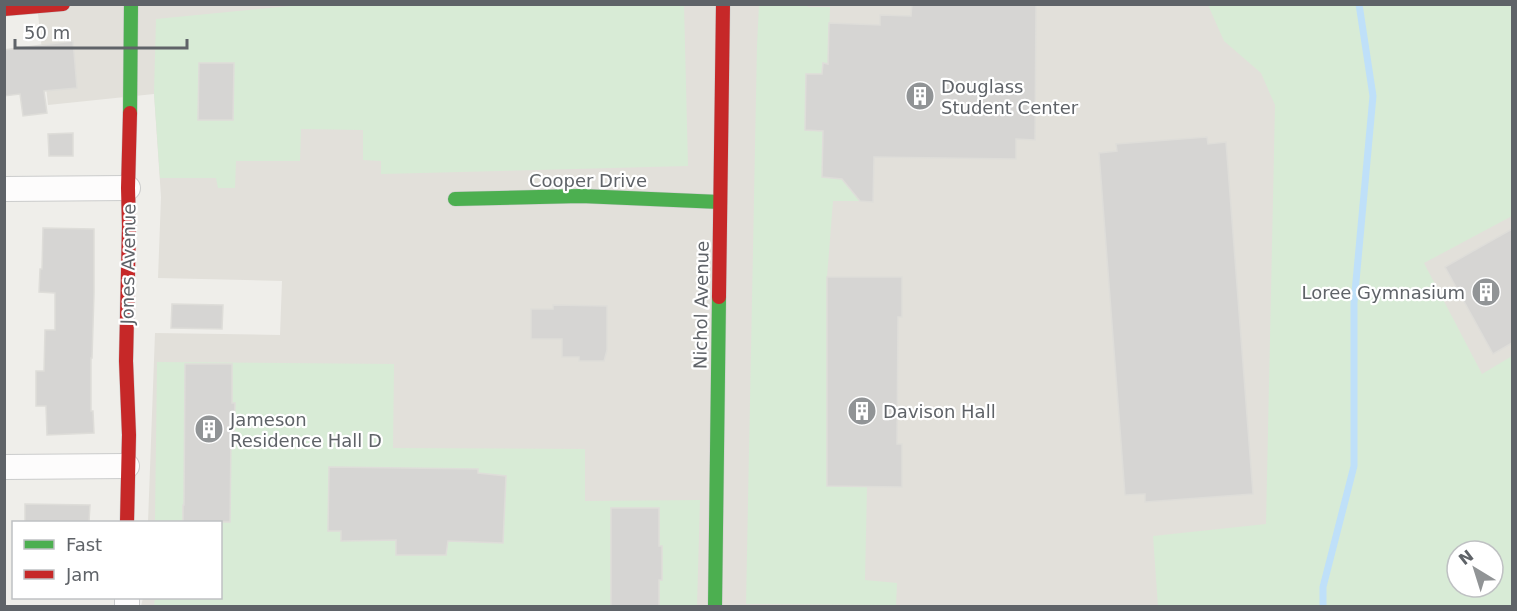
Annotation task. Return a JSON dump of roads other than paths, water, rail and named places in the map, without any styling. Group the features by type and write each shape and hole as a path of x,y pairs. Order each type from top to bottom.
{"street":[{"path":"4,9 63,4"},
{"name":"Jones Avenue","path":"127,521 129,435 126,361 131,4"},
{"name":"Nichol Avenue","path":"715,606 723,4"},
{"path":"4,189 128,188"},
{"name":"Cooper Drive","path":"455,199 581,196 720,202"},
{"path":"4,466 128,466"}],"waterway":[{"path":"1323,606 1323,587 1354,466 1354,303 1373,96 1359,4"}],"place":[{"name":"Douglass Student Center","path":"920,96"},
{"name":"Loree Gymnasium","path":"1486,292"},
{"name":"Davison Hall","path":"862,411"},
{"name":"Jameson Residence Hall D","path":"209,429"}]}
